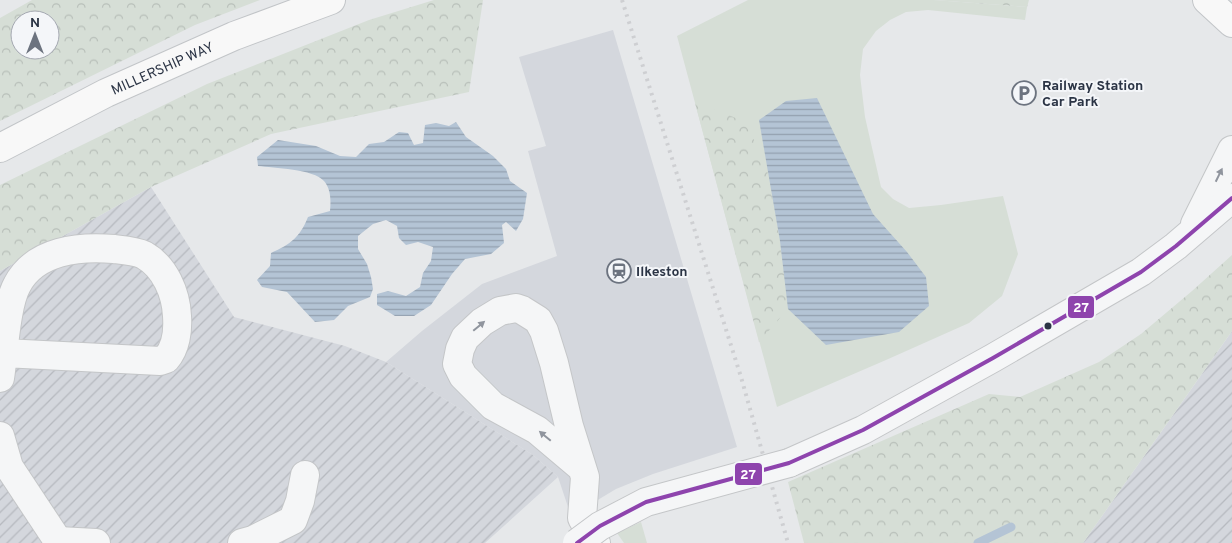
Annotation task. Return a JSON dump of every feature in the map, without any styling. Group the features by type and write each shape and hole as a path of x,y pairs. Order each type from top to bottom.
{"main road":[{"name":"MILLERSHIP WAY","path":"0,148 115,89 234,36 331,0"},
{"path":"1206,0 1232,23"}],"street":[{"path":"1191,232 1232,150"},
{"path":"577,543 600,526 646,502 789,463 863,430 993,358 1141,272 1232,198"},
{"path":"75,248 120,249 142,254 163,272 176,303 178,318 174,344 166,359 160,361 2,365 12,295 25,273 49,256 75,248"},
{"path":"582,468 537,430 493,406 463,376 457,364 460,349 465,338 482,322 500,311 516,308 522,310 538,320 544,331 585,477 582,518 596,543"},
{"path":"0,436 9,467 57,542 96,543"},
{"path":"242,543 253,540 293,520 300,501 305,475"}],"shaded area":[{"path":"613,30 737,447 653,474 616,489 571,516 558,477 533,455 386,362 482,284 557,256 528,151 546,146 519,57"},
{"path":"151,187 234,317 345,346 386,362 533,455 558,477 485,543 0,543 0,271"},
{"path":"1232,331 1232,543 1083,543 1230,334"}],"green space":[{"path":"32,0 260,0 195,25 0,121 0,18 10,12 10,60 60,60 60,10 14,10"},
{"path":"434,0 483,0 469,92 271,134 151,187 0,271 0,185 207,84 369,20"},
{"path":"748,0 934,0 1027,7 1025,20 928,10 906,12 890,20 876,31 863,49 860,75 865,117 881,187 893,199 909,208 1003,196 1018,254 1002,296 969,323 777,407 677,36"},
{"path":"934,0 1029,0 1027,7"},
{"path":"695,103 745,122 766,164 780,241 788,309 759,342"},
{"path":"1232,255 1232,331 1083,543 804,543 788,482 989,394 1020,397 1099,362 1141,334"},
{"path":"641,522 647,543 624,543 617,533"}],"water":[{"path":"817,98 873,214 907,252 926,277 929,306 899,332 826,345 788,309 780,241 759,120 786,101"},
{"path":"456,122 466,137 493,156 506,169 510,181 527,193 523,219 516,231 506,222 502,225 504,243 491,254 465,259 452,274 431,305 414,316 395,316 377,305 377,294 388,291 406,296 420,287 423,273 431,261 433,247 418,242 406,245 399,238 397,226 386,220 373,224 358,236 358,249 367,264 371,277 373,289 370,297 348,306 334,320 315,322 287,292 262,287 257,280 270,266 271,253 294,239 302,230 308,217 330,211 330,199 326,184 319,177 283,168 258,166 257,157 278,140 316,146 340,156 356,157 369,144 384,142 399,132 408,133 414,145 423,143 425,125 436,123 449,126"}],"waterway":[{"path":"978,543 1011,527"}],"railway":[{"path":"622,0 741,377 788,543"}],"transit line":[{"name":"27","path":"577,543 600,526 646,502 789,463 863,430 993,358 1141,272 1176,246 1232,198"}],"place":[{"name":"Railway Station Car Park","path":"1024,93"},
{"name":"Ilkeston","path":"619,271"}]}
